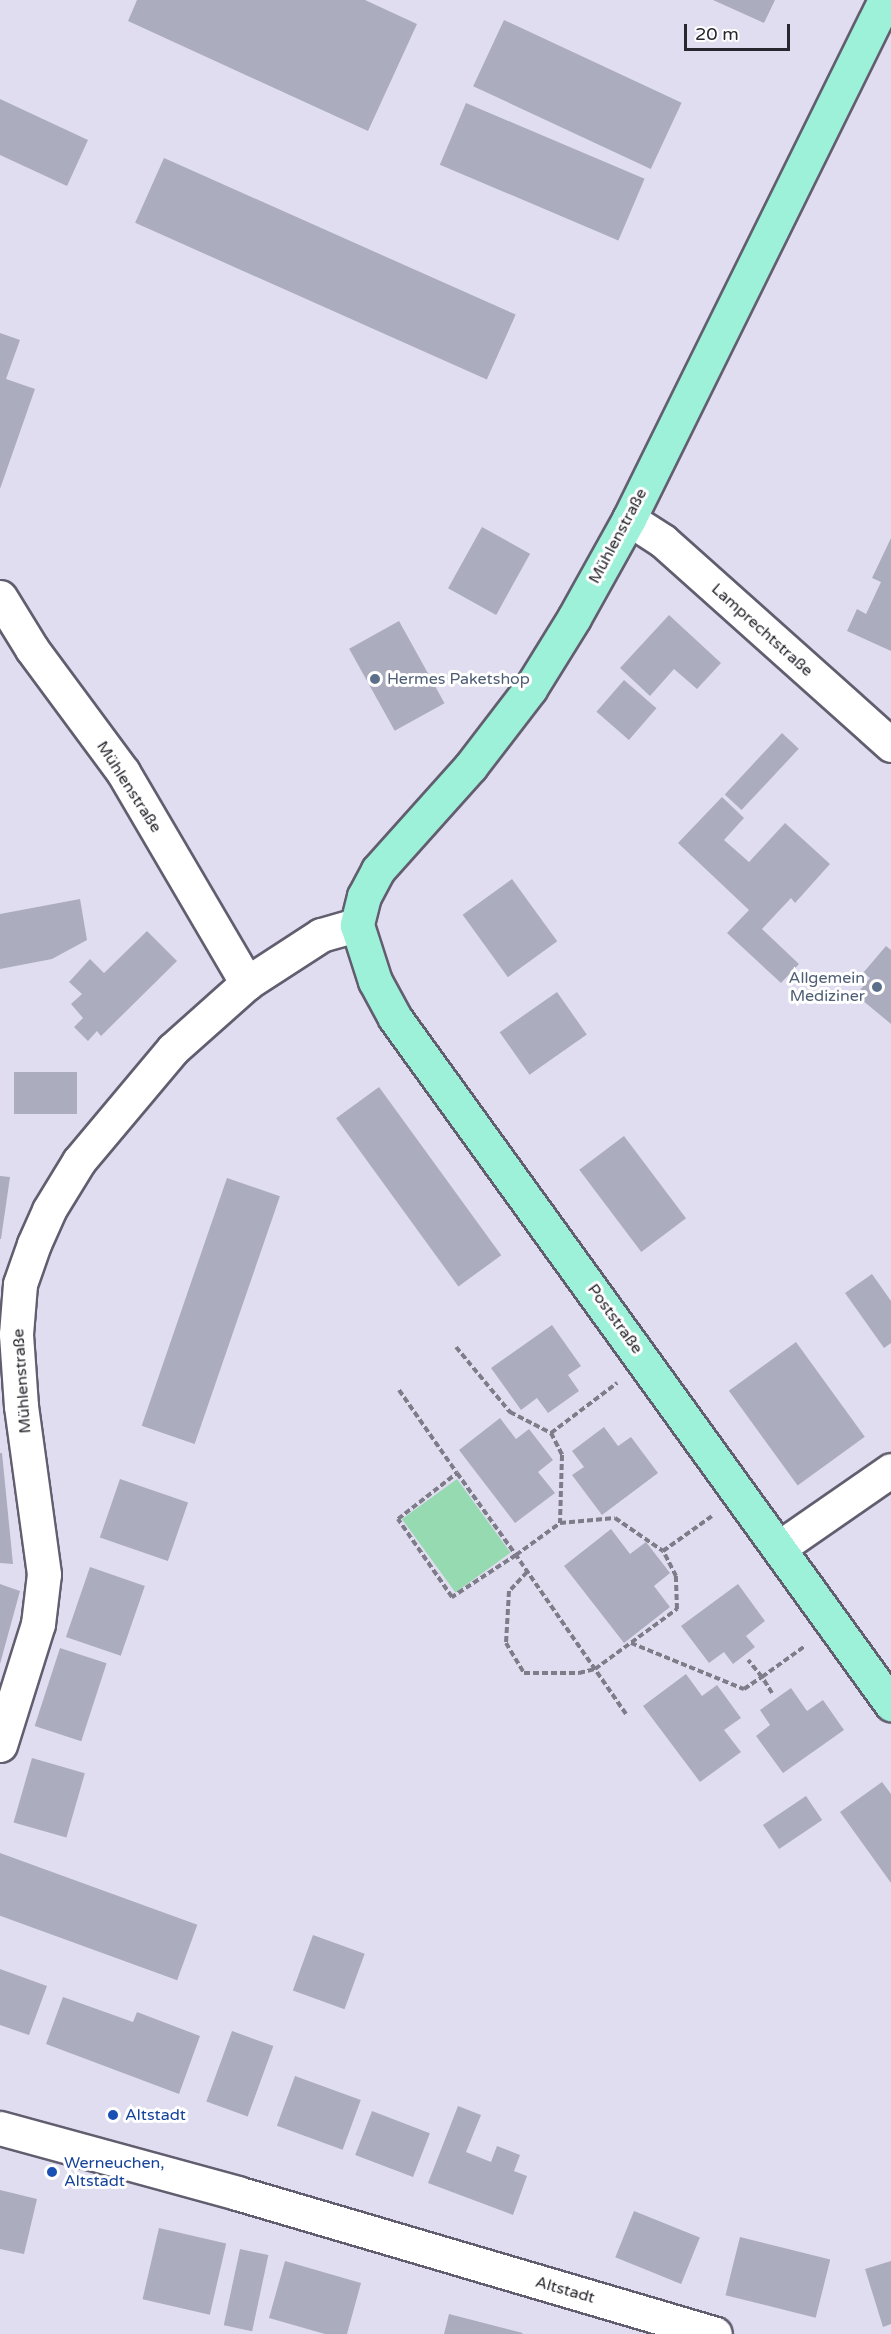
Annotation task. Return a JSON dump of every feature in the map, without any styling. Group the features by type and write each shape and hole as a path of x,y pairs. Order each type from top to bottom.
{"main road":[{"name":"Mühlenstraße","path":"357,925 364,896 378,870 471,766 530,689 628,519 884,15"},
{"name":"Poststraße","path":"357,925 375,981 395,1018 780,1547 891,1704"}],"street":[{"name":"Lamprechtstraße","path":"628,519 663,541 891,746"},
{"name":"Mühlenstraße","path":"0,597 32,649 123,772 247,983"},
{"name":"Mühlenstraße","path":"0,1744 38,1624 44,1574 21,1406 16,1334 20,1284 49,1210 79,1161 173,1049 247,983 321,936 357,925"},
{"path":"780,1547 891,1470"},
{"name":"Altstadt","path":"0,2128 237,2193 715,2334"}],"path":[{"path":"456,1347 510,1412 550,1433 562,1455 560,1523"},
{"path":"550,1433 645,1361"},
{"path":"399,1390 626,1714"},
{"path":"458,1473 398,1519 452,1597 560,1523 615,1518 663,1551 676,1576 677,1609 595,1669 579,1673 524,1673 506,1643 509,1591 527,1572"},
{"path":"663,1551 742,1495"},
{"path":"630,1643 744,1689 835,1625"},
{"path":"748,1660 772,1693"}],"green space":[{"path":"457,1479 510,1553 455,1593 402,1519"}],"building":[{"path":"137,0 365,0 417,24 368,131 128,21"},
{"path":"713,0 775,0 764,23"},
{"path":"504,20 682,103 651,169 473,86"},
{"path":"0,99 88,140 67,186 0,155"},
{"path":"466,103 645,179 618,240 440,165"},
{"path":"164,158 516,315 487,379 135,223"},
{"path":"0,333 20,340 6,379 35,389 0,489"},
{"path":"482,527 530,554 496,615 448,588"},
{"path":"891,538 891,651 847,631 857,609 866,614 881,582 872,578"},
{"path":"669,615 721,663 697,689 674,669 650,696 620,668"},
{"path":"399,621 445,703 395,731 349,649"},
{"path":"624,680 656,708 629,740 596,712"},
{"path":"782,733 799,749 742,810 725,794"},
{"path":"722,797 744,818 724,840 749,862 785,823 830,864 795,903 791,898 762,929 799,964 781,983 727,933 749,910 678,843"},
{"path":"512,879 557,941 508,977 463,915"},
{"path":"80,899 87,940 52,959 0,969 0,914"},
{"path":"147,931 177,961 101,1036 97,1031 88,1041 74,1027 83,1018 71,1004 82,994 69,982 90,959 104,973"},
{"name":"Allgemein Mediziner","path":"886,946 891,950 891,1024 856,995 870,978 863,973"},
{"path":"557,992 587,1035 529,1075 500,1032"},
{"path":"14,1072 77,1072 77,1114 14,1114"},
{"path":"379,1087 501,1255 458,1286 336,1118"},
{"path":"624,1136 686,1218 641,1252 579,1170"},
{"path":"0,1176 10,1177 1,1239 0,1239"},
{"path":"227,1178 280,1196 195,1444 142,1426"},
{"path":"872,1274 891,1301 891,1343 884,1348 845,1293"},
{"path":"552,1325 581,1366 568,1375 579,1391 548,1413 537,1398 521,1410 491,1368"},
{"path":"796,1342 865,1437 798,1485 729,1391"},
{"path":"500,1418 516,1439 529,1429 553,1460 538,1472 555,1493 515,1523 459,1450"},
{"path":"604,1427 618,1446 631,1437 658,1473 602,1515 572,1475 584,1467 572,1451"},
{"path":"0,1453 2,1453 13,1564 0,1563"},
{"path":"120,1479 188,1502 168,1561 100,1538"},
{"path":"611,1529 630,1554 646,1542 670,1573 654,1586 670,1607 624,1643 564,1566"},
{"path":"90,1567 145,1586 121,1656 66,1637"},
{"path":"0,1584 20,1591 0,1664"},
{"path":"738,1584 765,1621 746,1636 755,1647 733,1664 724,1652 709,1663 681,1626"},
{"path":"60,1648 107,1663 81,1741 35,1726"},
{"path":"686,1674 702,1696 717,1685 741,1718 724,1730 741,1752 700,1782 643,1706"},
{"path":"791,1688 807,1711 823,1700 844,1730 783,1773 756,1736 770,1725 760,1710"},
{"path":"32,1758 85,1773 66,1838 14,1822"},
{"path":"882,1782 891,1794 891,1883 840,1812"},
{"path":"806,1796 822,1820 779,1849 763,1825"},
{"path":"0,1853 197,1925 177,1980 0,1916"},
{"path":"313,1935 365,1954 345,2009 293,1990"},
{"path":"0,1969 47,1986 29,2035 0,2025"},
{"path":"63,1997 133,2022 137,2012 200,2036 179,2094 46,2044"},
{"path":"232,2031 273,2046 248,2117 206,2101"},
{"path":"295,2076 361,2100 343,2150 277,2126"},
{"path":"458,2106 481,2115 466,2152 491,2162 497,2146 520,2155 514,2171 527,2176 513,2215 428,2183"},
{"path":"372,2111 430,2133 413,2177 355,2155"},
{"path":"0,2190 37,2199 24,2254 0,2249"},
{"path":"634,2211 700,2238 681,2284 615,2257"},
{"path":"159,2228 226,2244 210,2315 143,2299"},
{"path":"740,2237 830,2259 816,2318 725,2295"},
{"path":"240,2249 268,2255 252,2331 224,2325"},
{"path":"285,2261 361,2283 347,2334 325,2334 269,2318"},
{"path":"891,2261 891,2324 883,2327 865,2269"},
{"path":"449,2314 523,2333 444,2334"}],"place":[{"name":"Hermes Paketshop","path":"375,679"},
{"name":"Allgemein Mediziner","path":"877,987"},
{"name":"Altstadt","path":"113,2115"},
{"name":"Werneuchen, Altstadt","path":"52,2172"}]}
